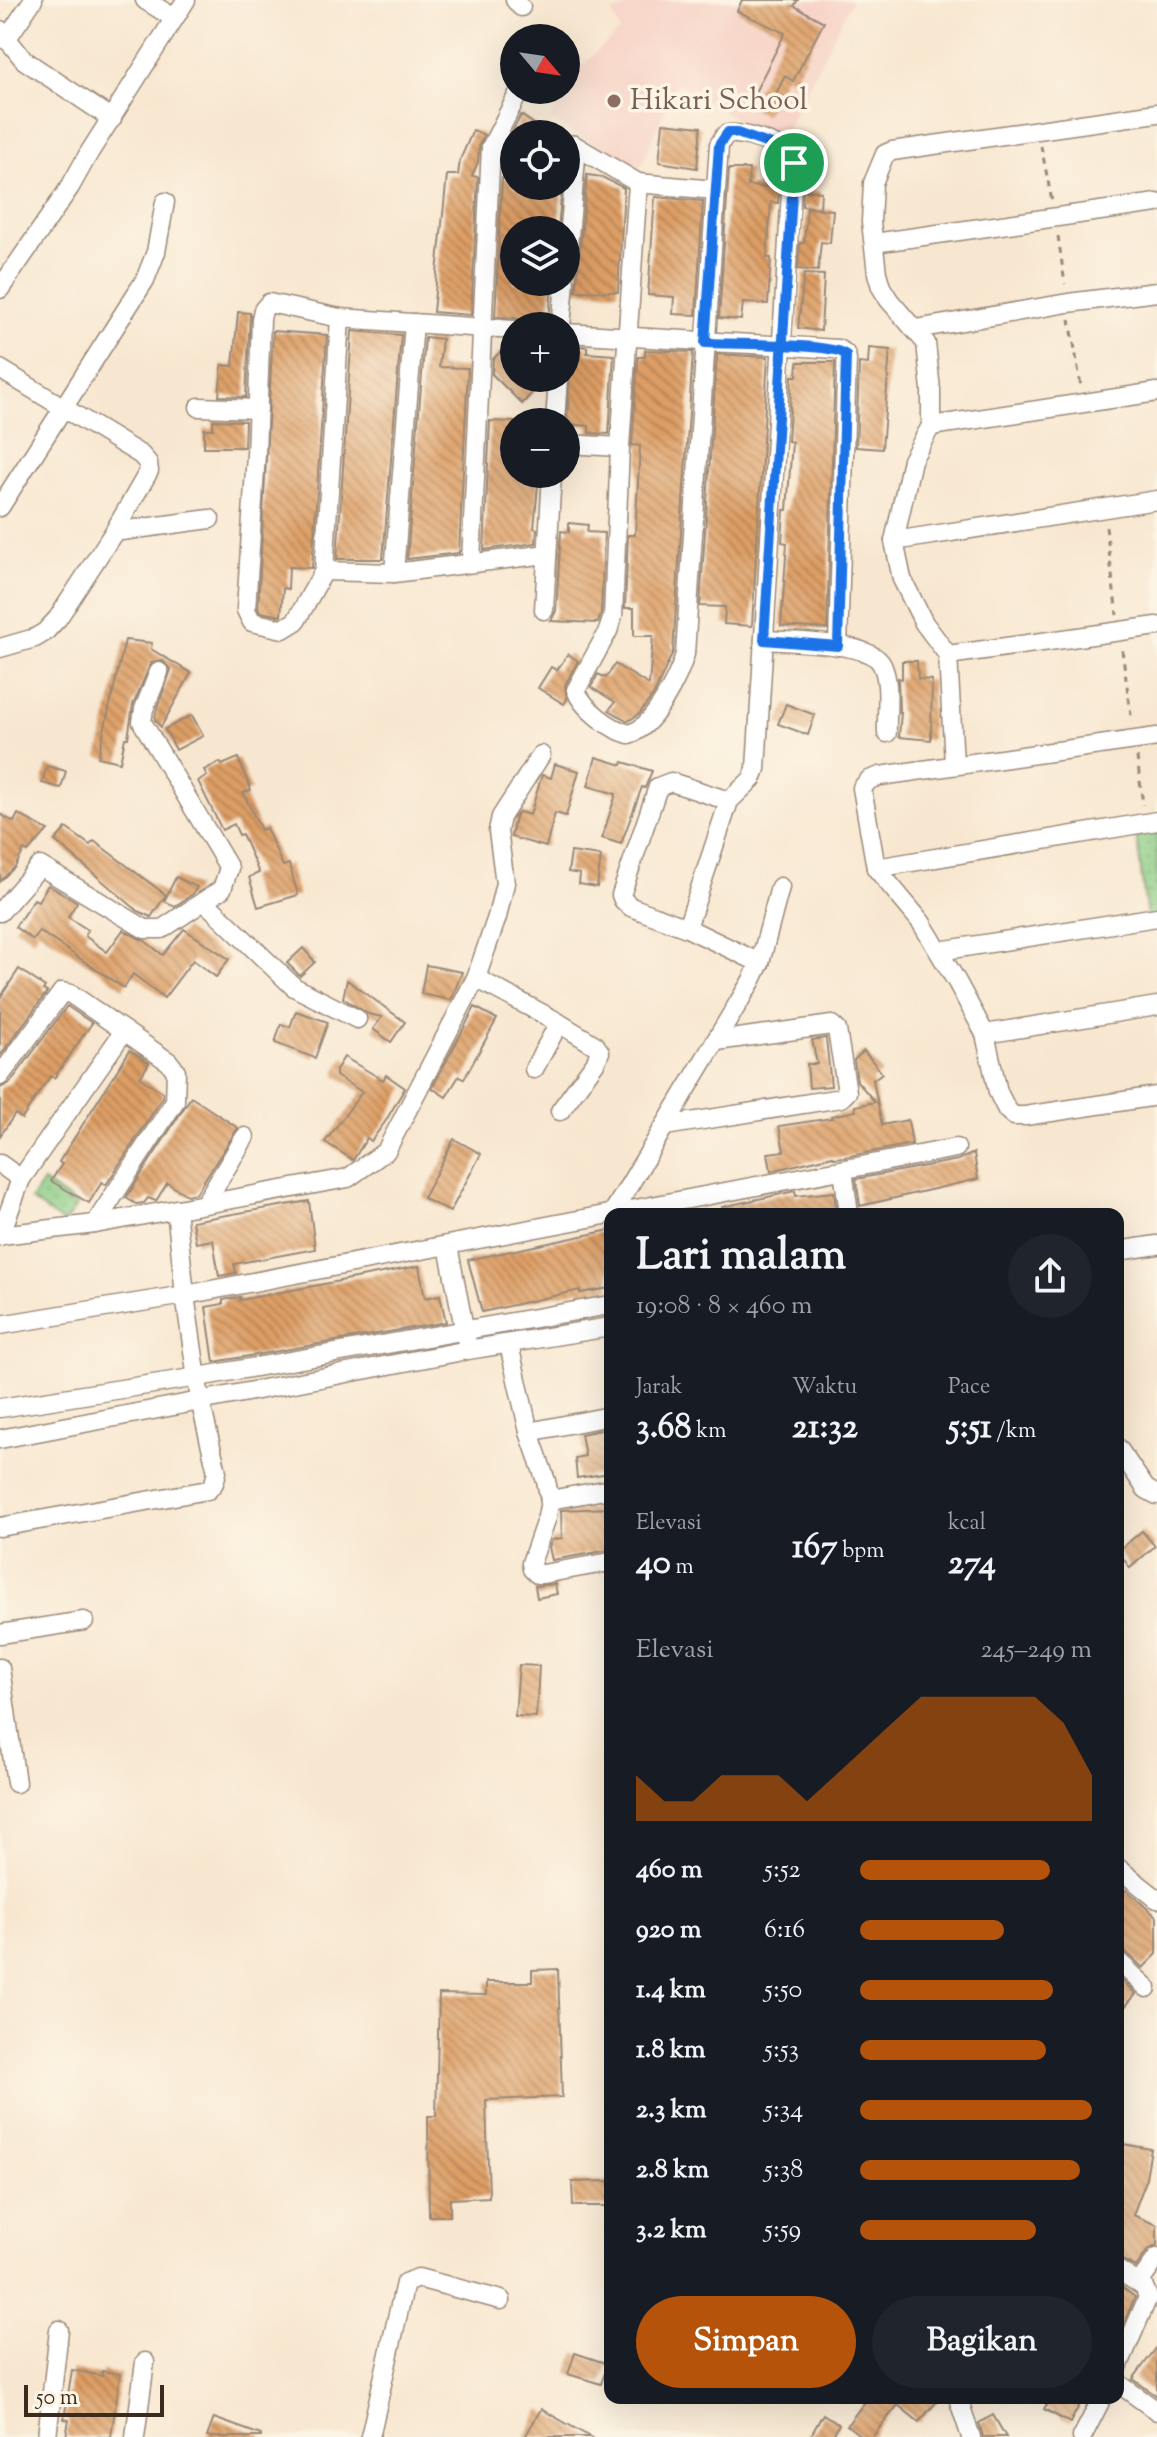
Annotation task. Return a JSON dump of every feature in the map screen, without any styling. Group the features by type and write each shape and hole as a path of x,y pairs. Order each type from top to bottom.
{"street":[{"path":"33,0 3,35 24,60 112,119"},
{"path":"145,0 174,18"},
{"path":"0,289 70,187 186,0"},
{"path":"471,562 491,147 513,104"},
{"path":"954,764 948,655 924,623 902,579 894,541 912,460 931,426 926,343 881,287 871,222 873,183 885,154 911,147 1157,113"},
{"path":"638,183 620,447 613,616 576,690 597,715 612,727 629,734 643,726 656,710 673,685 685,654 719,145 728,132 784,149 791,154 794,163 756,769 752,779 729,801 687,928"},
{"path":"491,147 500,147"},
{"path":"580,151 638,183 715,190"},
{"path":"0,507 145,280 156,252 165,202"},
{"path":"874,243 1157,203"},
{"path":"916,329 1068,303 1157,292"},
{"path":"340,318 324,571 296,621 290,626 283,629 259,624 248,617 246,610 261,319 265,307 269,303 340,318 500,329"},
{"path":"394,573 414,323"},
{"path":"580,334 838,349 846,355 838,646"},
{"path":"0,369 141,455 148,463 144,482 51,626 35,638 0,648"},
{"path":"931,426 1157,392"},
{"path":"199,407 258,409"},
{"path":"580,445 620,447"},
{"path":"544,610 551,488"},
{"path":"894,541 1157,500"},
{"path":"114,532 210,519"},
{"path":"324,571 394,573 547,554"},
{"path":"948,655 1157,626"},
{"path":"764,640 838,646 875,655 882,663 885,674 887,733"},
{"path":"0,912 40,866 153,931 162,929 222,889 229,868 142,722 142,714 159,672"},
{"path":"1157,737 880,776 862,788 876,868 921,922 985,1034 998,1092 1007,1110 1014,1116 1025,1116 1157,1096"},
{"path":"124,1031 21,1179 0,1235 95,1224 348,1178 386,1151 476,978 505,883 498,831 501,817 541,755"},
{"path":"729,801 671,782 658,787 622,889 623,900 631,907 687,928 760,963"},
{"path":"876,868 1151,822"},
{"path":"616,1208 717,1041 760,963 780,887"},
{"path":"204,901 294,987 357,1019"},
{"path":"939,951 1157,917"},
{"path":"476,978 559,1023 595,1045 600,1052 560,1111"},
{"path":"0,1076 62,992 71,994 169,1062 176,1071 175,1101 95,1224"},
{"path":"985,1034 1157,1006"},
{"path":"534,1069 559,1023"},
{"path":"665,1126 841,1098 847,1092 837,1030 832,1025 717,1041"},
{"path":"205,1203 245,1137"},
{"path":"644,1208 956,1148"},
{"path":"0,1164 21,1179"},
{"path":"843,1170 848,1208"},
{"path":"0,1527 208,1490 214,1483 217,1472 200,1400 176,1209"},
{"path":"0,1325 185,1295 604,1216"},
{"path":"1124,1250 1157,1245"},
{"path":"448,1246 466,1341"},
{"path":"0,1439 200,1400 466,1341 604,1306"},
{"path":"0,1408 198,1377 466,1341 509,1345 604,1328"},
{"path":"509,1345 529,1432 550,1500 531,1563 534,1573 604,1563"},
{"path":"529,1432 604,1417"},
{"path":"1124,1457 1146,1489 1157,1495"},
{"path":"550,1500 604,1490"},
{"path":"0,1634 84,1621"},
{"path":"0,1668 16,1783"},
{"path":"1124,1873 1157,1899"},
{"path":"1124,1967 1147,1988"},
{"path":"1139,2283 1157,2258"},
{"path":"1124,2274 1147,2291 1145,2309 1124,2354"},
{"path":"370,2437 405,2283 418,2278 501,2300"},
{"path":"47,2437 59,2330"},
{"path":"135,2437 145,2362"},
{"path":"1124,2387 1157,2411"},
{"path":"960,2404 971,2437"},
{"path":"1082,2437 1099,2404"}],"path":[{"path":"1038,130 1055,216 1083,402"},
{"path":"1103,508 1135,739 1151,822"}],"shaded area":[{"name":"Hikari School","path":"646,0 852,0 778,146 676,82 641,167 580,136 580,120 549,120 558,104 580,104 580,67 620,31 612,13"}],"green space":[{"path":"1157,821 1157,917 1147,918 1135,824"},
{"path":"43,1182 77,1205 64,1223 31,1200"}],"building":[{"path":"742,0 798,0 794,6 824,22 793,81 785,76 765,115 748,106 785,33 737,11"},
{"path":"663,123 701,127 697,168 659,162"},
{"path":"473,130 484,135 472,176 478,177 471,315 433,312 447,175 458,175 460,160"},
{"path":"729,169 749,169 748,186 779,188 778,203 771,202 768,304 743,303 741,320 719,318"},
{"path":"587,175 602,177 624,188 618,292 580,291 580,249"},
{"path":"803,190 821,192 820,208 802,206"},
{"path":"655,197 703,201 696,315 673,314 674,297 648,295"},
{"path":"501,200 561,200 559,216 500,216"},
{"path":"807,208 833,210 830,243 821,242 818,271 798,269"},
{"path":"500,218 500,296 551,296 550,312 500,312 500,317 495,317"},
{"path":"804,274 824,275 821,331 798,328"},
{"path":"238,312 250,313 246,397 219,396 222,365 233,366"},
{"path":"273,331 327,335 312,568 289,567 288,589 283,588 281,616 260,612 258,608"},
{"path":"352,331 401,335 383,559 337,559"},
{"path":"425,337 442,339 439,367 468,368 459,553 407,559"},
{"path":"580,346 587,347 587,353 614,355 609,434 589,433 589,426 580,425 580,408 568,408 569,392 580,392"},
{"path":"869,348 890,350 882,449 856,447 859,363 868,364"},
{"path":"645,350 693,352 673,652 654,694 639,714 628,721 609,710 615,702 591,687 598,674 606,678 615,664 649,685 653,636 634,636 634,608 625,608 628,535 635,535 640,446 632,445 638,357 645,357"},
{"path":"500,352 500,382 492,374 493,359"},
{"path":"717,354 768,357 752,626 724,624 725,607 700,606"},
{"path":"798,362 835,362 827,629 781,626 787,543 782,542 792,442 788,441 792,376 797,376"},
{"path":"510,392 533,392 522,404"},
{"path":"213,420 245,421 244,447 204,447 204,429 213,429"},
{"path":"490,421 500,421 500,488 538,488 534,528 537,529 536,543 484,550"},
{"path":"569,523 588,525 587,532 604,533 598,623 551,621 556,611 561,531 569,532"},
{"path":"125,640 152,643 151,649 191,673 161,727 155,720 156,712 171,670 163,661 151,663 133,705 128,738 125,738 120,762 98,757"},
{"path":"568,654 578,661 565,685 567,699 564,704 538,688 551,667 557,670"},
{"path":"902,661 917,661 918,679 932,680 931,740 899,737 901,712 898,678 902,679"},
{"path":"786,704 815,715 808,735 778,724"},
{"path":"192,715 203,736 176,750 165,729"},
{"path":"596,757 652,771 645,788 642,787 621,844 602,838 616,794 588,786"},
{"path":"238,758 251,790 243,793 261,830 266,828 283,866 289,864 298,895 258,907 249,877 259,873 242,834 239,835 234,824 222,830 198,781 207,776 204,770"},
{"path":"555,764 579,771 566,816 555,813 546,847 511,837 515,817 519,812 530,815 542,775 551,778"},
{"path":"47,766 66,771 61,788 42,783"},
{"path":"0,814 14,822 18,814 48,830 28,852 24,850 15,867 0,881"},
{"path":"66,828 90,845 94,841 166,895 151,917 138,911 55,841"},
{"path":"571,852 601,856 597,887 579,884 580,874 568,872"},
{"path":"176,877 197,887 193,894 175,906 164,901"},
{"path":"48,885 77,902 68,917 88,930 85,936 107,952 123,930 163,955 184,929 229,959 216,977 193,960 164,998 133,974 124,988 39,931 33,940 15,927"},
{"path":"303,948 315,962 300,976 287,963"},
{"path":"426,965 462,972 451,1000 421,994"},
{"path":"19,969 45,987 43,990 47,992 0,1056 0,998"},
{"path":"347,980 405,1022 391,1042 373,1029 382,1017 368,1014 343,998"},
{"path":"67,1006 92,1023 22,1119 15,1114 0,1136 0,1088 10,1083"},
{"path":"475,1007 497,1019 464,1079 459,1076 446,1097 432,1088"},
{"path":"296,1011 328,1022 315,1058 275,1043 281,1024 290,1027"},
{"path":"826,1038 831,1086 809,1088 807,1064 817,1064 812,1040"},
{"path":"130,1050 149,1063 140,1078 163,1092 163,1097 106,1185 102,1182 89,1203 51,1181 62,1164 59,1162"},
{"path":"864,1051 882,1073 873,1080 882,1125 908,1120 912,1144 845,1157 833,1156 771,1171 768,1153 784,1151 779,1126 832,1118 856,1111 855,1106 875,1102 857,1081 854,1060"},
{"path":"344,1057 383,1080 386,1075 405,1088 385,1122 371,1141 367,1138 353,1160 325,1142 362,1092 336,1076"},
{"path":"191,1097 238,1128 196,1193 187,1195 167,1183 156,1201 148,1198 144,1203 136,1204 126,1198"},
{"path":"454,1139 481,1154 450,1212 423,1198"},
{"path":"974,1153 978,1179 860,1206 856,1179 958,1160"},
{"path":"795,1191 796,1196 834,1192 836,1208 722,1208"},
{"path":"309,1201 315,1249 234,1264 236,1273 219,1276 213,1240 196,1243 192,1221"},
{"path":"604,1231 604,1289 580,1293 580,1290 482,1312 468,1260"},
{"path":"419,1266 425,1298 440,1295 446,1322 214,1362 206,1307 223,1304 223,1300 240,1297 240,1300"},
{"path":"604,1429 604,1474 577,1478 575,1458 585,1456 581,1434"},
{"path":"604,1508 604,1551 552,1560 549,1547 552,1540 562,1538 561,1510"},
{"path":"1142,1531 1155,1546 1130,1568 1124,1560 1124,1546"},
{"path":"555,1584 557,1594 537,1598 535,1586"},
{"path":"519,1665 539,1666 536,1717 515,1716"},
{"path":"1126,1890 1157,1917 1157,1954 1143,1968 1124,1951"},
{"path":"558,1969 562,2097 486,2100 489,2197 450,2199 450,2216 429,2216 428,2116 436,2116 439,1994 486,1995 486,1982 532,1982 532,1970"},
{"path":"1124,1983 1136,1994 1124,2008"},
{"path":"1124,2144 1151,2149 1145,2183 1133,2215 1157,2225 1157,2246 1148,2250 1136,2267 1124,2261"},
{"path":"604,2181 604,2206 573,2206 572,2182"},
{"path":"1124,2289 1135,2297 1124,2323"},
{"path":"1157,2347 1157,2396 1133,2379"},
{"path":"575,2353 604,2363 601,2384 568,2374"},
{"path":"72,2370 102,2376 102,2371 120,2374 111,2437 66,2437 69,2420 64,2419"},
{"path":"863,2404 935,2404 919,2422 898,2405 872,2437 862,2437 847,2425"},
{"path":"1047,2404 1080,2404 1070,2423 1044,2409"},
{"path":"541,2409 590,2437 525,2437"},
{"path":"823,2414 839,2424 832,2437 810,2437"},
{"path":"993,2415 1006,2437 983,2437 979,2423"},
{"path":"214,2418 261,2435 261,2437 207,2437"}],"place":[{"name":"Hikari School","path":"614,101"}],"route":[{"path":"794,163 782,346 764,640 838,646 846,355 838,349 782,346 705,343 721,139 728,132 734,132 789,151 794,163"}]}
